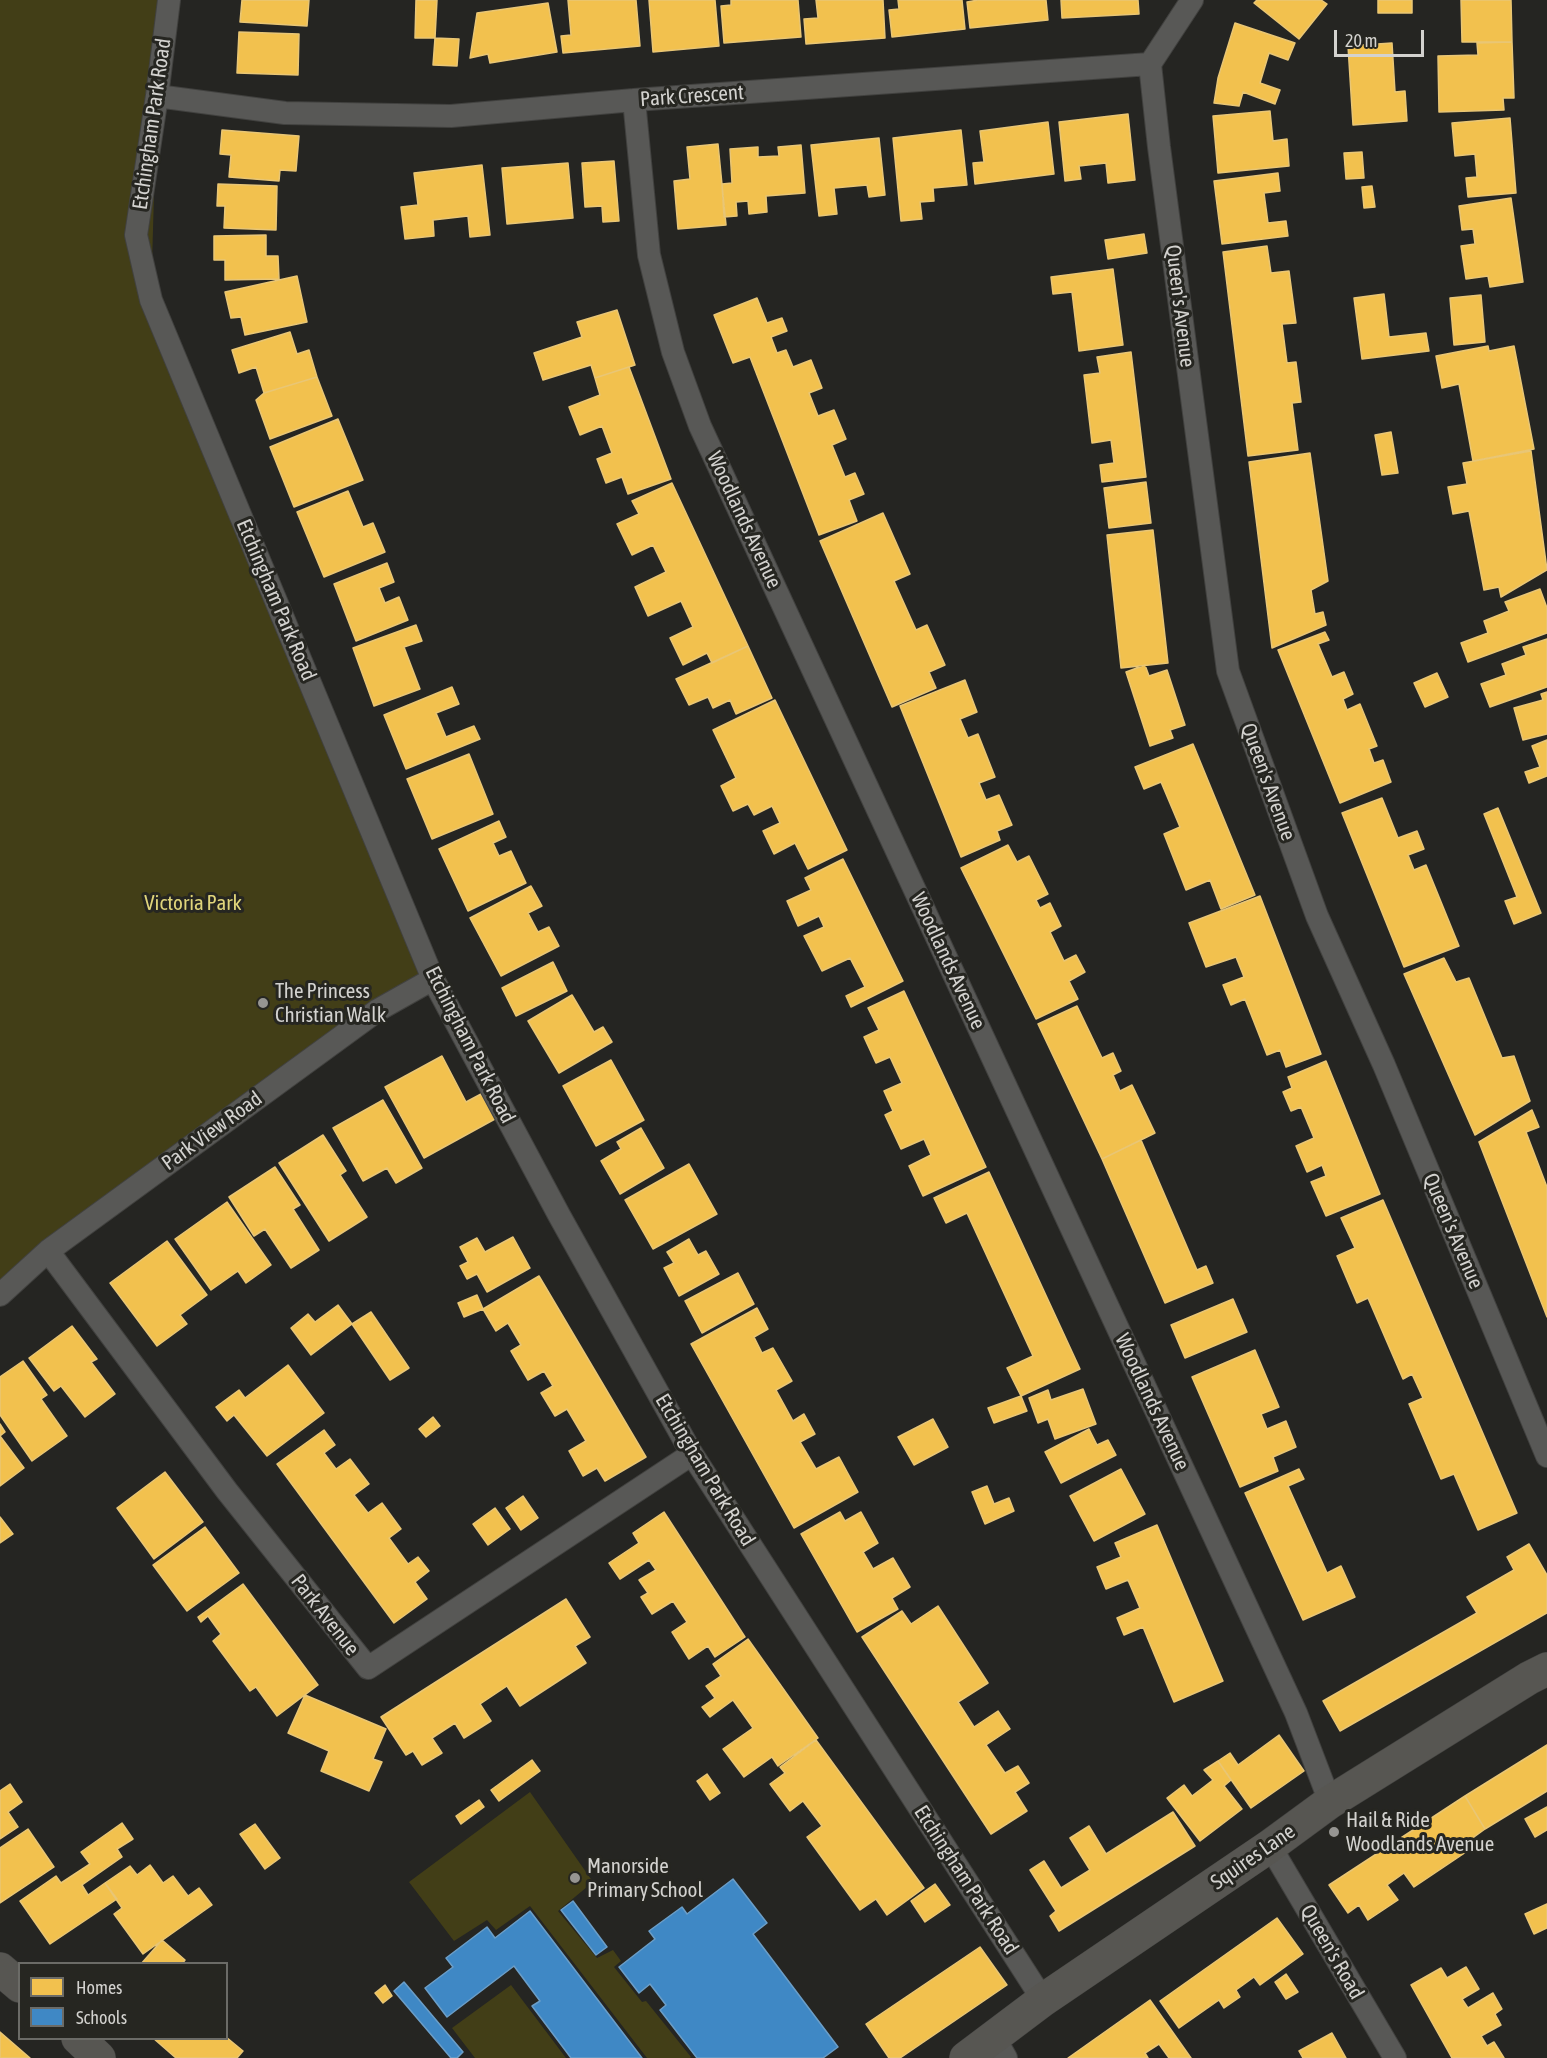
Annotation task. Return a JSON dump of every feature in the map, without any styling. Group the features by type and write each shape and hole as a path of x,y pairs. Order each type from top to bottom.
{"street":[{"name":"Etchingham Park Road","path":"169,0 136,235 151,300 434,979 565,1226 692,1454 1043,2000"},
{"path":"1150,64 1192,0"},
{"name":"Park Crescent","path":"157,96 285,113 450,116 634,100 1150,64"},
{"name":"Queen's Avenue","path":"1150,64 1228,671 1317,916 1384,1065 1547,1456"},
{"name":"Woodlands Avenue","path":"634,100 649,255 673,352 700,426 1296,1713 1330,1802"},
{"name":"Park View Road","path":"0,1294 48,1251 378,1010 434,979"},
{"name":"Park Avenue","path":"48,1251 227,1491 368,1668 692,1454"},
{"name":"Squires Lane","path":"966,2058 1000,2048 1043,2000 1270,1846 1330,1802 1529,1678 1547,1670"},
{"name":"Queen's Road","path":"1270,1846 1395,2058"},
{"path":"0,1969 18,1984"},
{"path":"80,2040 99,2058"}],"green space":[{"name":"Victoria Park","path":"0,0 167,0 157,90 151,299 434,979 0,1285"},
{"path":"530,1792 593,1882 558,1911 597,1958 613,1950 621,1961 614,1967 642,2002 646,2001 690,2058 647,2058 530,1906 496,1930 487,1920 454,1941 409,1882"},
{"path":"511,1985 566,2058 475,2058 452,2028"}],"building: Homes":[{"path":"242,0 309,0 307,26 240,22"},
{"path":"416,0 437,0 435,38 415,38"},
{"path":"568,0 636,0 640,46 563,53 561,36 571,35"},
{"path":"649,0 715,0 719,46 653,52"},
{"path":"731,0 798,0 801,37 724,43 721,6 731,5"},
{"path":"816,0 883,0 885,38 806,44 804,19 818,18"},
{"path":"898,0 962,0 965,29 892,37 889,10 899,9"},
{"path":"1046,0 1048,20 970,28 967,2"},
{"path":"1061,0 1138,0 1139,14 1062,18"},
{"path":"1257,0 1321,0 1327,4 1299,39 1254,3"},
{"path":"1378,0 1412,0 1412,13 1378,13"},
{"path":"1461,0 1511,0 1512,42 1462,42"},
{"path":"548,3 557,52 490,63 488,54 470,58 477,13"},
{"path":"1235,23 1295,43 1288,60 1269,53 1260,83 1280,90 1275,104 1243,92 1239,106 1214,103 1218,78"},
{"path":"239,32 299,34 298,75 237,73"},
{"path":"435,38 459,39 457,66 433,65"},
{"path":"1512,42 1514,98 1503,98 1504,110 1439,112 1438,56 1478,55 1477,43"},
{"path":"1392,43 1395,92 1405,91 1407,121 1353,125 1348,46"},
{"path":"1270,111 1273,141 1287,139 1289,166 1218,173 1213,116"},
{"path":"1128,114 1135,180 1108,183 1106,163 1079,166 1081,179 1065,181 1059,122"},
{"path":"1510,118 1516,193 1468,197 1466,178 1477,177 1475,154 1455,156 1452,123"},
{"path":"1048,122 1054,174 975,184 973,163 984,162 980,131"},
{"path":"222,130 299,136 296,171 280,170 279,181 229,177 231,155 220,154"},
{"path":"961,130 967,185 933,188 934,201 920,202 922,219 901,221 893,138"},
{"path":"879,138 885,195 869,197 867,185 834,188 837,214 819,216 811,145"},
{"path":"718,144 726,225 678,229 674,181 690,179 687,147"},
{"path":"801,145 805,193 766,196 767,212 749,214 748,201 736,202 737,216 724,217 722,184 732,183 730,149 758,147 758,157 779,156 778,147"},
{"path":"1362,152 1364,178 1346,179 1344,153"},
{"path":"614,161 619,221 603,222 602,206 585,207 582,163"},
{"path":"568,163 573,218 507,224 502,168"},
{"path":"482,165 490,235 470,237 468,216 433,220 434,236 405,239 401,207 418,205 414,173"},
{"path":"1278,173 1280,191 1264,193 1268,223 1286,221 1288,236 1222,244 1214,181"},
{"path":"218,184 277,186 276,230 224,228 225,206 217,206"},
{"path":"1372,186 1375,207 1364,208 1362,187"},
{"path":"1511,198 1523,282 1490,287 1488,276 1466,279 1461,246 1475,244 1473,229 1462,230 1459,206"},
{"path":"1144,234 1147,253 1108,259 1105,240"},
{"path":"266,235 266,256 278,256 279,279 225,280 225,260 214,260 214,236"},
{"path":"1267,246 1271,273 1289,271 1296,323 1282,324 1287,363 1296,362 1301,402 1292,403 1298,450 1248,456 1223,252"},
{"path":"1113,269 1123,345 1079,351 1072,292 1053,294 1051,277"},
{"path":"297,276 307,322 245,335 241,317 231,318 225,292"},
{"path":"1384,294 1389,337 1426,333 1429,351 1362,359 1354,298"},
{"path":"1481,295 1485,342 1454,345 1450,298"},
{"path":"757,298 767,323 782,318 787,331 771,337 777,353 786,350 793,367 811,360 822,388 809,393 818,416 834,410 846,439 832,445 845,477 855,473 864,494 849,500 857,521 819,535 750,357 733,363 714,315"},
{"path":"617,310 635,365 595,378 591,365 543,380 534,353 582,337 577,322"},
{"path":"290,332 297,354 309,350 317,377 264,393 256,367 239,373 232,350"},
{"path":"1488,346 1489,351 1514,346 1534,449 1473,461 1459,384 1442,388 1436,356"},
{"path":"1131,352 1146,477 1102,482 1100,465 1114,463 1111,440 1092,443 1084,375 1100,373 1097,357"},
{"path":"629,367 671,479 628,494 622,477 606,483 597,459 612,453 602,426 580,435 569,407 600,395 595,378"},
{"path":"317,377 332,416 270,439 256,400 264,393"},
{"path":"338,419 363,480 294,507 270,447"},
{"path":"1391,432 1398,473 1382,475 1375,435"},
{"path":"1531,451 1547,570 1501,597 1499,587 1484,590 1469,511 1453,514 1448,487 1467,484 1463,463"},
{"path":"1310,453 1328,581 1311,590 1315,614 1323,612 1326,625 1272,648 1249,462"},
{"path":"1146,482 1151,523 1109,528 1104,488"},
{"path":"672,483 748,646 712,663 707,653 683,665 670,638 693,627 681,601 648,616 635,587 666,572 653,545 632,555 617,524 639,514 632,501"},
{"path":"348,491 363,527 373,523 385,552 324,577 297,512"},
{"path":"883,513 910,574 894,581 916,630 927,625 945,665 929,672 936,688 892,707 820,541"},
{"path":"1153,530 1168,663 1121,668 1107,535"},
{"path":"387,563 394,582 379,588 385,603 399,597 408,620 356,641 334,584"},
{"path":"1540,589 1547,608 1547,633 1468,662 1461,643 1488,633 1484,621 1509,611 1505,602"},
{"path":"416,625 422,641 404,647 420,689 374,706 353,648"},
{"path":"1325,632 1329,640 1318,644 1332,677 1344,672 1353,694 1343,699 1347,710 1360,704 1377,746 1369,749 1374,763 1383,760 1391,782 1340,803 1278,650"},
{"path":"1547,639 1547,687 1490,707 1481,684 1506,675 1502,664 1526,655 1523,647"},
{"path":"748,646 772,698 736,714 730,700 713,708 708,697 689,705 676,679"},
{"path":"1145,665 1149,676 1167,670 1185,725 1170,730 1173,738 1150,746 1126,672"},
{"path":"1437,673 1448,697 1425,707 1414,683"},
{"path":"965,680 977,712 960,719 968,738 978,734 995,777 979,783 986,800 999,795 1012,825 997,831 1000,840 961,857 900,706"},
{"path":"452,687 459,704 436,713 446,737 474,726 480,739 406,769 384,715"},
{"path":"1547,692 1547,734 1523,740 1514,708 1543,700 1541,694"},
{"path":"775,700 847,850 808,869 795,843 774,854 763,831 780,823 772,806 754,815 748,804 733,811 721,786 736,778 713,730"},
{"path":"1547,740 1547,776 1529,783 1525,772 1540,767 1532,746"},
{"path":"1193,744 1255,895 1221,909 1210,880 1186,890 1164,834 1180,827 1161,782 1144,789 1135,767"},
{"path":"469,754 493,814 432,839 407,779"},
{"path":"1382,798 1398,838 1417,831 1424,849 1408,855 1414,870 1426,865 1459,946 1404,967 1342,813"},
{"path":"1498,808 1541,913 1514,924 1505,901 1517,897 1484,814"},
{"path":"499,821 506,837 493,843 499,856 511,851 526,883 468,911 439,849"},
{"path":"1008,845 1017,862 1029,856 1048,894 1036,900 1040,908 1050,903 1061,926 1050,932 1064,961 1076,955 1085,972 1069,981 1078,999 1036,1019 961,868"},
{"path":"843,859 903,981 851,1007 846,996 865,987 850,958 822,971 804,936 824,927 819,916 798,926 787,901 811,890 805,878"},
{"path":"531,886 542,906 528,913 538,932 549,927 559,946 501,976 470,918"},
{"path":"1260,896 1321,1054 1286,1067 1280,1050 1267,1055 1245,999 1231,1005 1223,985 1244,977 1236,957 1206,967 1189,923"},
{"path":"1444,958 1456,982 1469,978 1502,1058 1514,1056 1530,1101 1475,1135 1404,974"},
{"path":"553,962 567,991 516,1016 502,988"},
{"path":"904,991 986,1167 923,1196 909,1166 931,1155 924,1139 901,1149 885,1115 893,1111 884,1091 902,1083 890,1057 876,1063 864,1037 879,1030 868,1008"},
{"path":"572,995 594,1032 603,1027 612,1042 559,1073 528,1021"},
{"path":"1077,1006 1102,1058 1113,1053 1121,1071 1113,1075 1120,1091 1132,1085 1155,1133 1102,1159 1038,1024"},
{"path":"442,1056 466,1102 481,1094 495,1119 424,1158 385,1087"},
{"path":"611,1060 644,1120 596,1146 563,1086"},
{"path":"1326,1061 1380,1194 1326,1216 1311,1182 1326,1176 1322,1165 1307,1172 1296,1146 1314,1138 1301,1107 1291,1111 1283,1092 1292,1088 1288,1077"},
{"path":"383,1100 422,1168 396,1183 387,1168 363,1181 333,1128"},
{"path":"1532,1110 1539,1127 1526,1132 1547,1187 1547,1317 1479,1142"},
{"path":"641,1128 664,1168 620,1194 601,1161 621,1149 617,1142"},
{"path":"323,1135 346,1171 340,1175 367,1217 329,1241 279,1163"},
{"path":"1141,1140 1197,1270 1206,1266 1213,1283 1165,1303 1102,1159"},
{"path":"689,1164 717,1214 653,1249 625,1200"},
{"path":"275,1167 300,1205 293,1209 319,1250 291,1268 265,1229 254,1236 229,1197"},
{"path":"989,1172 1080,1369 1021,1396 1007,1368 1033,1356 967,1213 946,1223 934,1198"},
{"path":"1383,1200 1517,1513 1478,1530 1454,1474 1441,1479 1409,1404 1423,1398 1412,1374 1403,1379 1368,1298 1357,1303 1337,1256 1355,1248 1341,1218"},
{"path":"227,1202 271,1265 246,1283 238,1271 211,1290 175,1239"},
{"path":"513,1237 530,1268 487,1292 477,1274 467,1279 460,1266 468,1262 460,1247 477,1238 485,1252"},
{"path":"689,1239 698,1255 706,1251 719,1274 679,1296 664,1268 674,1263 667,1252"},
{"path":"167,1241 207,1295 180,1315 187,1324 157,1346 110,1283"},
{"path":"738,1273 754,1304 702,1333 685,1301"},
{"path":"539,1276 646,1457 605,1481 597,1468 583,1476 569,1451 586,1441 567,1409 555,1416 541,1393 553,1386 544,1371 528,1380 511,1351 521,1345 508,1323 496,1331 483,1309"},
{"path":"477,1295 483,1309 464,1317 458,1303"},
{"path":"1233,1299 1247,1332 1185,1358 1171,1325"},
{"path":"338,1305 352,1324 311,1355 291,1328 308,1314 315,1322"},
{"path":"757,1308 768,1329 754,1337 762,1353 773,1348 792,1381 776,1390 793,1421 804,1414 815,1434 800,1442 816,1469 839,1457 858,1492 794,1528 691,1344"},
{"path":"371,1312 409,1368 390,1380 352,1324"},
{"path":"72,1326 97,1359 91,1362 115,1394 85,1417 61,1386 54,1391 29,1358"},
{"path":"1255,1350 1279,1407 1261,1414 1267,1429 1286,1421 1296,1447 1273,1457 1278,1471 1240,1487 1192,1377"},
{"path":"23,1361 47,1395 41,1399 67,1436 32,1461 0,1415 0,1377"},
{"path":"288,1365 324,1413 267,1456 234,1415 227,1421 216,1407 239,1390 245,1398"},
{"path":"1083,1389 1096,1424 1055,1439 1048,1419 1038,1423 1029,1398 1048,1390 1051,1400"},
{"path":"1021,1396 1027,1411 994,1423 988,1408"},
{"path":"433,1417 440,1426 426,1437 419,1429"},
{"path":"933,1419 948,1447 914,1465 898,1437"},
{"path":"0,1424 5,1432 0,1436"},
{"path":"1089,1429 1097,1445 1108,1440 1116,1455 1061,1483 1045,1452"},
{"path":"324,1430 335,1445 324,1453 336,1469 350,1459 369,1484 354,1495 368,1513 382,1503 401,1529 389,1538 408,1564 418,1557 429,1571 415,1582 427,1599 394,1623 277,1464"},
{"path":"0,1436 24,1468 0,1486"},
{"path":"1121,1469 1145,1514 1094,1541 1070,1496"},
{"path":"1299,1469 1304,1479 1288,1486 1327,1573 1341,1566 1355,1597 1303,1620 1245,1493"},
{"path":"165,1472 203,1522 154,1559 117,1508"},
{"path":"987,1486 994,1504 1009,1498 1014,1511 985,1524 972,1492"},
{"path":"523,1496 538,1518 521,1530 506,1508"},
{"path":"495,1508 510,1529 488,1545 473,1524"},
{"path":"664,1512 745,1637 715,1657 708,1646 689,1659 672,1632 687,1622 673,1601 652,1614 641,1597 648,1593 639,1580 656,1570 649,1560 620,1579 609,1563 639,1543 633,1533"},
{"path":"840,1512 845,1521 861,1512 878,1543 863,1552 873,1569 893,1558 910,1587 892,1598 898,1609 857,1632 801,1534"},
{"path":"0,1517 13,1534 0,1543"},
{"path":"1157,1525 1223,1681 1174,1702 1143,1627 1124,1635 1117,1618 1140,1608 1128,1580 1106,1589 1097,1567 1121,1557 1115,1543"},
{"path":"205,1527 239,1573 187,1611 153,1565"},
{"path":"1529,1544 1547,1575 1547,1613 1340,1731 1323,1701 1477,1613 1467,1597 1514,1570 1507,1557"},
{"path":"243,1584 318,1685 277,1716 256,1687 250,1691 213,1641 221,1634 208,1616 201,1622 198,1617"},
{"path":"566,1599 590,1637 575,1646 586,1663 520,1706 507,1686 480,1704 491,1721 464,1738 455,1723 432,1738 442,1753 422,1765 413,1751 406,1755 381,1717"},
{"path":"938,1606 988,1683 958,1702 974,1727 998,1711 1010,1729 986,1745 1005,1773 1018,1766 1029,1783 1015,1792 1027,1811 991,1834 862,1637 902,1611 911,1624"},
{"path":"748,1639 818,1738 778,1766 772,1757 744,1777 723,1749 753,1728 733,1700 710,1717 702,1707 715,1698 706,1686 721,1676 713,1664"},
{"path":"305,1695 386,1729 373,1759 382,1762 369,1791 321,1771 329,1751 288,1733"},
{"path":"1279,1735 1304,1771 1251,1808 1218,1761 1230,1753 1238,1765"},
{"path":"816,1740 924,1888 887,1915 876,1899 860,1910 807,1837 822,1826 803,1801 790,1811 770,1784 785,1773 780,1767"},
{"path":"1547,1745 1547,1791 1485,1829 1465,1796"},
{"path":"532,1760 540,1771 499,1801 491,1790"},
{"path":"1218,1761 1231,1780 1224,1786 1242,1809 1200,1841 1167,1798 1184,1785 1192,1796 1213,1780 1204,1770"},
{"path":"707,1774 720,1793 710,1800 697,1781"},
{"path":"10,1784 22,1802 8,1812 18,1827 0,1839 0,1791"},
{"path":"1465,1796 1485,1829 1474,1837 1478,1844 1414,1887 1404,1873 1387,1885 1398,1900 1368,1920 1359,1905 1348,1913 1329,1885"},
{"path":"479,1800 484,1807 461,1824 456,1816"},
{"path":"1547,1807 1547,1830 1535,1837 1525,1819"},
{"path":"1173,1812 1195,1846 1059,1931 1050,1916 1056,1911 1030,1870 1044,1861 1061,1888 1090,1870 1070,1838 1089,1826 1106,1854"},
{"path":"122,1823 133,1839 117,1849 122,1857 82,1885 88,1895 105,1883 117,1899 50,1944 20,1901 56,1876 61,1883 90,1864 81,1852"},
{"path":"255,1824 280,1858 265,1869 240,1834"},
{"path":"28,1829 54,1867 0,1903 0,1848"},
{"path":"150,1865 163,1883 173,1876 188,1896 199,1888 212,1905 143,1954 114,1914 122,1908 105,1883 130,1866 137,1875"},
{"path":"935,1884 950,1905 925,1922 911,1901"},
{"path":"1547,1904 1547,1928 1534,1934 1525,1914"},
{"path":"1277,1918 1303,1954 1260,1985 1254,1977 1236,1990 1240,1997 1224,2008 1219,2000 1179,2028 1160,2001"},
{"path":"162,1940 185,1960 184,1962 143,1962"},
{"path":"980,1947 1007,1985 900,2058 889,2058 866,2024"},
{"path":"1466,1967 1479,1989 1462,1999 1468,2008 1493,1993 1502,2009 1495,2014 1501,2025 1481,2036 1487,2046 1494,2042 1504,2058 1452,2058 1411,1985 1441,1968 1447,1978"},
{"path":"1286,1974 1298,1992 1286,1999 1275,1982"},
{"path":"385,1985 392,1996 383,2003 375,1993"},
{"path":"1150,2000 1191,2058 1169,2058 1159,2044 1145,2053 1148,2058 1068,2058"},
{"path":"0,2032 30,2058 0,2058"},
{"path":"1332,2033 1346,2058 1303,2058 1299,2051"},
{"path":"228,2039 243,2051 237,2058 176,2058 155,2040"}],"building: Schools":[{"path":"733,1879 767,1923 753,1934 838,2047 823,2058 697,2058 660,2010 666,2005 650,1984 639,1993 619,1967 655,1939 649,1931 682,1907 687,1914"},
{"path":"573,1901 607,1947 596,1955 561,1910"},
{"path":"530,1911 642,2058 571,2058 532,2006 540,2001 514,1966 447,2017 425,1988 453,1967 446,1958 487,1927 495,1938"},
{"path":"404,1982 463,2052 457,2058 451,2058 394,1991"}],"place":[{"name":"The Princess Christian Walk","path":"263,1003"},
{"name":"Hail & Ride Woodlands Avenue","path":"1334,1832"},
{"name":"Manorside Primary School","path":"575,1878"}]}
